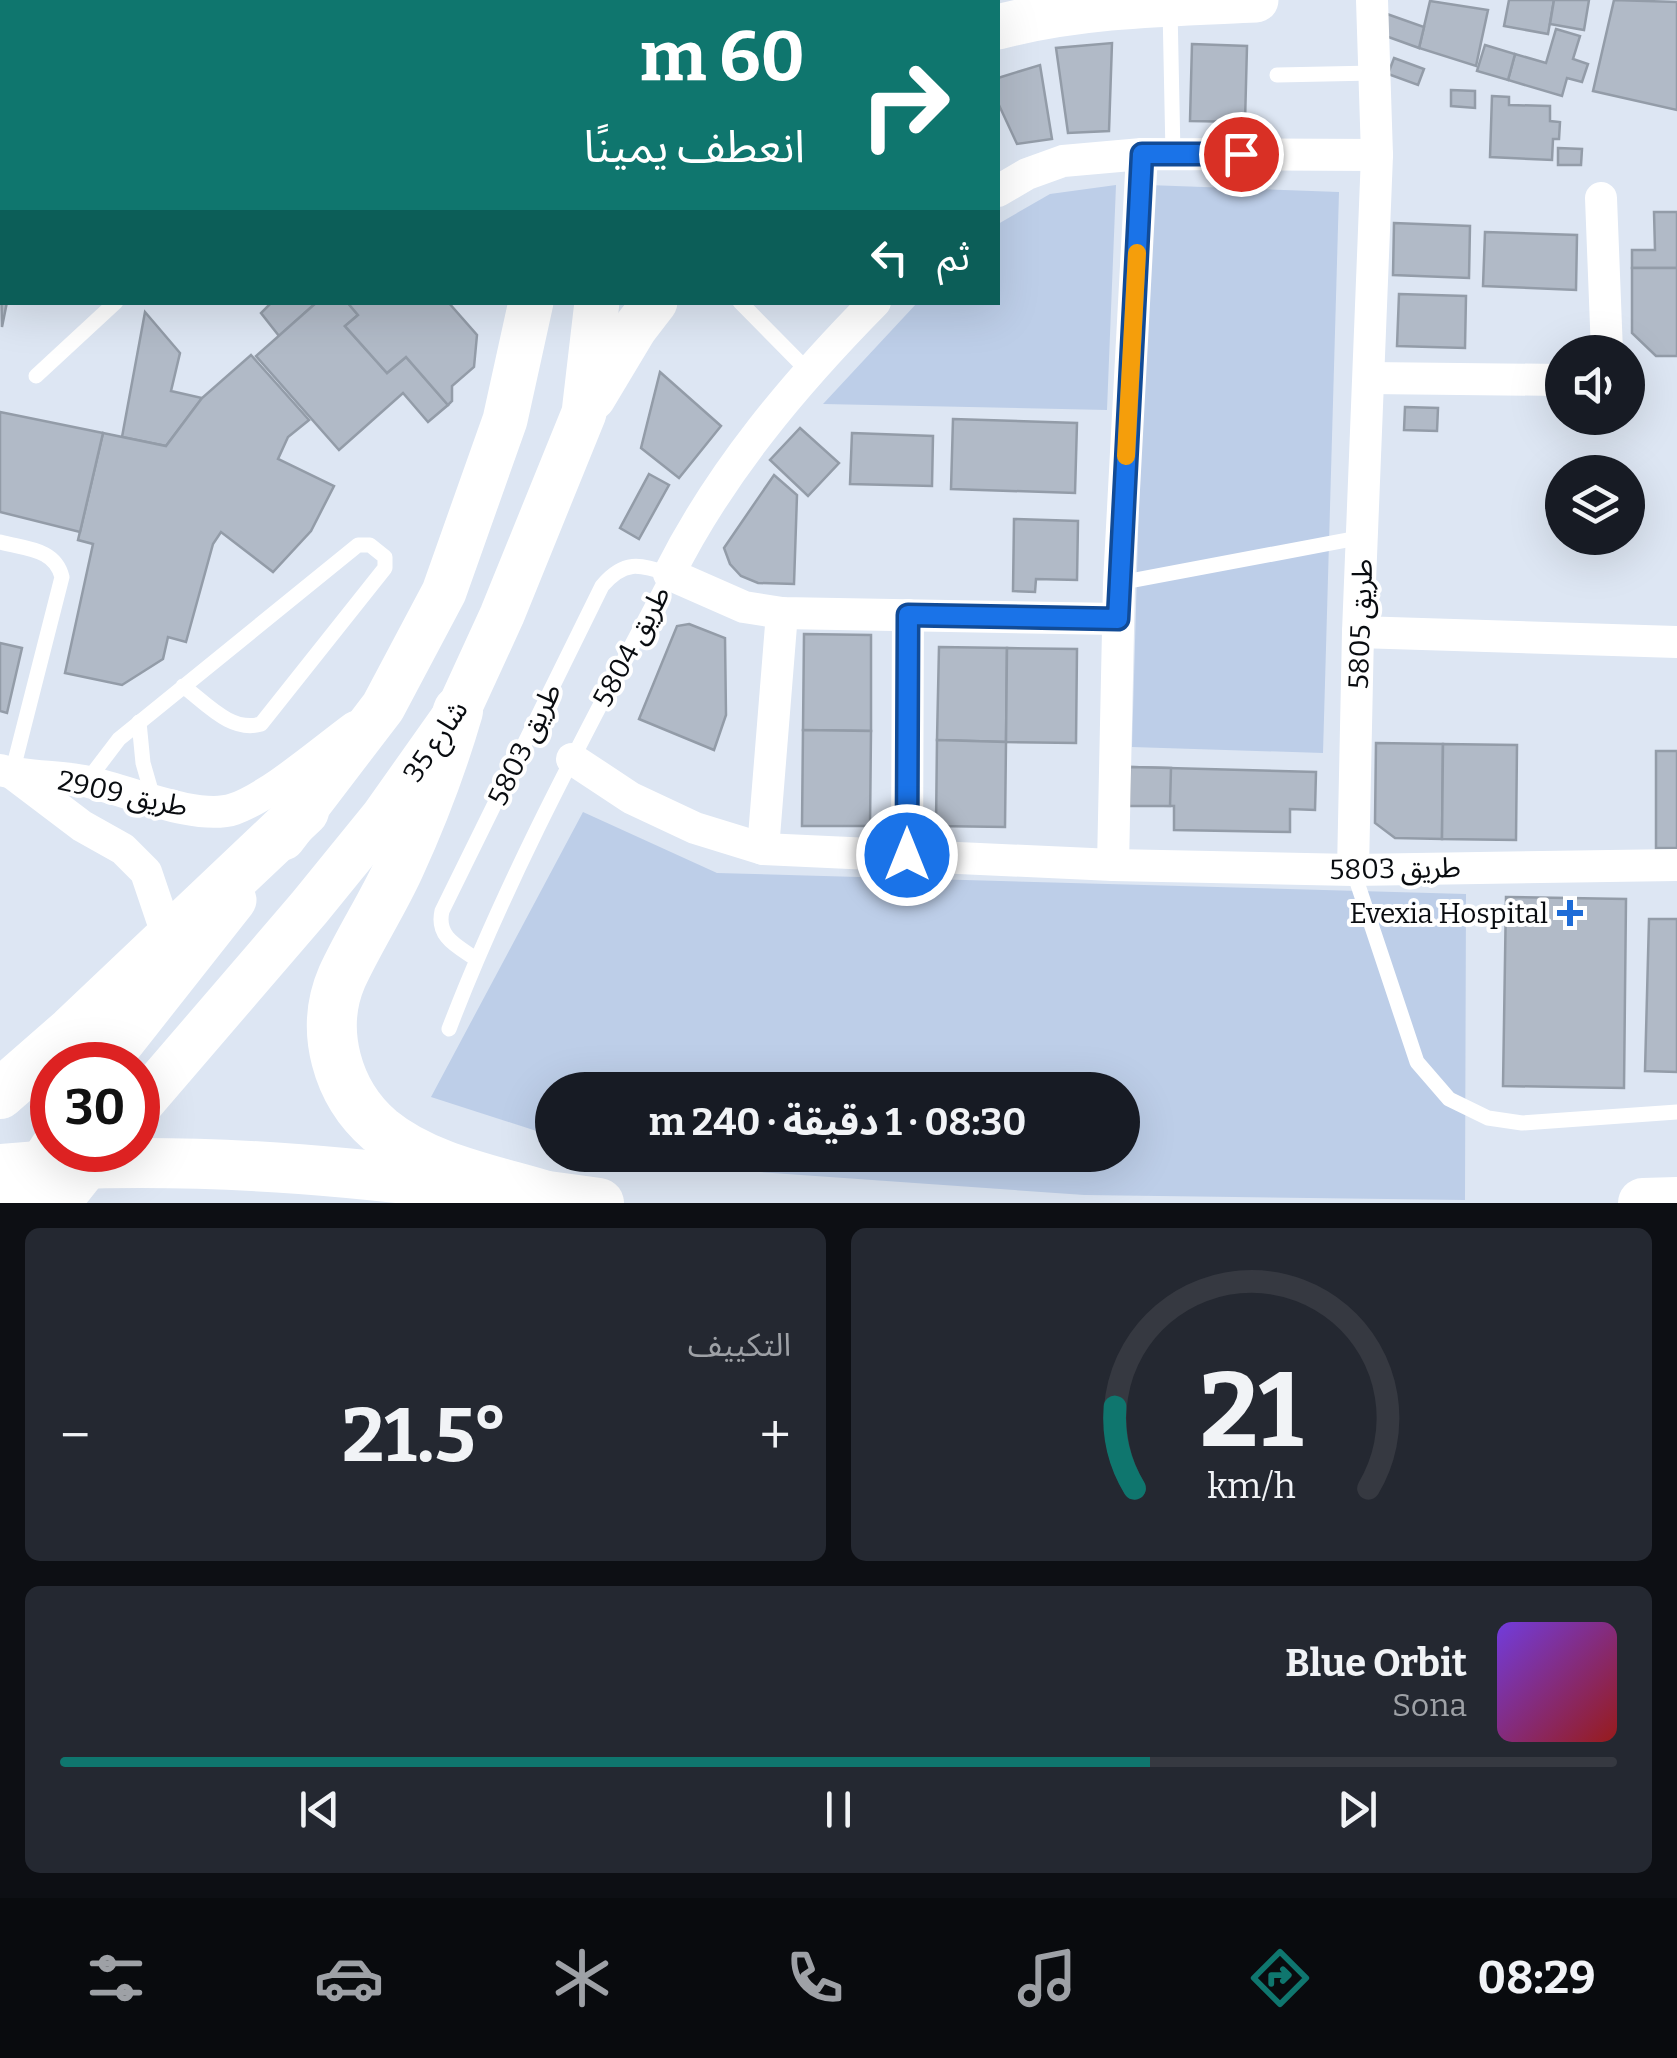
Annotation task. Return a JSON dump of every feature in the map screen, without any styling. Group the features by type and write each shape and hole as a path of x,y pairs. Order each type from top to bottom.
{"main road":[{"path":"1000,27 1080,12 1256,0"},
{"path":"122,1042 383,708 444,592 505,420 531,305"},
{"name":"شارع 35","path":"160,1081 383,817 458,710 502,615 584,413 597,305"},
{"path":"584,413 634,328 653,305"},
{"path":"458,710 431,799 388,893 340,980 333,1019 334,1048 339,1076 354,1101 380,1130 418,1154 543,1195"},
{"path":"0,1094 304,811"},
{"path":"47,1176 266,1164 600,1203"},
{"path":"1643,1203 1677,1202"}],"street":[{"name":"طريق 5805","path":"1353,870 1377,155 1372,0"},
{"path":"1000,190 1027,174 1063,161 1158,154 1377,155"},
{"path":"1112,865 1119,583 1158,154"},
{"path":"1601,198 1606,335"},
{"name":"طريق 5804","path":"669,574 718,487 810,373 872,305"},
{"path":"1369,378 1545,380"},
{"path":"669,574 744,607 782,613 1118,619"},
{"path":"763,849 782,613"},
{"path":"907,855 908,615"},
{"path":"1358,632 1677,642"},
{"name":"طريق 2909","path":"6,771 86,781 155,802 209,811 231,810 256,798 383,708"},
{"name":"طريق 5803","path":"572,759 631,798 679,821 763,849 1112,865 1353,870 1677,865"},
{"name":"طريق 2909","path":"6,771 82,826 123,850 146,872 168,938"}],"lane":[{"path":"1158,154 1170,3"},
{"path":"1277,75 1374,73"},
{"path":"36,376 113,305"},
{"path":"743,305 810,373"},
{"path":"1119,583 1363,537"},
{"path":"0,542 51,556 62,577 6,771"},
{"path":"86,781 119,739 183,686 358,545 370,546 385,557 386,568 262,724 248,728 236,725 183,686"},
{"name":"طريق 5803","path":"476,959 446,937 441,929 442,911 602,586 613,572 630,566 647,566 669,574"},
{"name":"طريق 5804","path":"450,1029 476,959 572,759 669,574"},
{"path":"139,722 143,763 155,802"},
{"path":"1353,870 1417,1062 1450,1098 1488,1118 1522,1124 1677,1112"}],"shaded area":[{"path":"1116,185 1107,410 823,404 915,305 1000,305 1000,223 1050,194"},
{"path":"1148,185 1339,192 1323,753 1132,747"},
{"path":"583,812 717,873 1466,894 1465,1200 1084,1195 759,1172 1140,1172 1140,1072 535,1072 535,1131 431,1097"}],"building":[{"path":"1509,0 1554,0 1548,34 1504,26"},
{"path":"1554,0 1589,0 1584,30 1550,24"},
{"path":"1614,0 1677,2 1677,110 1593,91"},
{"path":"1430,1 1488,10 1476,66 1419,48"},
{"path":"1387,14 1424,27 1419,48 1380,34"},
{"path":"1556,29 1580,36 1573,59 1588,64 1582,82 1567,78 1562,96 1508,80 1515,54 1546,63"},
{"path":"1112,43 1109,131 1068,133 1056,48"},
{"path":"1192,44 1247,46 1245,122 1190,121"},
{"path":"1485,45 1515,54 1508,80 1477,71"},
{"path":"1394,58 1424,69 1418,85 1388,74"},
{"path":"1040,65 1052,139 1017,144 1000,107 1000,77"},
{"path":"1451,90 1475,91 1475,108 1451,106"},
{"path":"1492,96 1509,97 1509,105 1550,106 1550,121 1560,122 1559,139 1553,139 1552,160 1490,157"},
{"path":"1558,148 1582,149 1581,165 1558,165"},
{"path":"1654,212 1677,212 1677,268 1632,268 1632,250 1655,250"},
{"path":"1394,223 1470,226 1469,278 1393,275"},
{"path":"1485,232 1577,235 1576,290 1483,286"},
{"path":"1632,268 1677,268 1677,356 1656,356 1645,345 1645,335 1632,333"},
{"path":"1399,294 1466,296 1465,348 1397,346"},
{"path":"269,305 314,305 279,336 261,313"},
{"path":"314,305 350,305 358,315 345,326 387,373 406,357 448,405 428,422 403,393 339,450 256,356"},
{"path":"350,305 451,305 477,335 474,367 452,386 452,401 448,405 406,357 387,373 345,326 358,315"},
{"path":"145,312 180,353 171,391 202,398 166,446 122,437"},
{"path":"251,355 309,420 288,437 278,459 334,486 311,531 273,572 221,532 213,544 186,642 168,637 163,659 122,685 65,673 93,544 78,540 103,433 166,446 202,398"},
{"path":"660,372 721,426 679,478 641,448"},
{"path":"1405,407 1438,408 1437,431 1404,430"},
{"path":"0,412 103,433 80,532 0,512"},
{"path":"953,419 1077,423 1075,493 951,489"},
{"path":"800,428 839,463 808,496 770,460"},
{"path":"852,433 933,436 932,486 850,484"},
{"path":"649,474 669,485 639,539 620,528"},
{"path":"774,475 797,495 794,584 758,583 741,576 730,564 724,548"},
{"path":"1014,519 1078,521 1077,580 1036,579 1035,592 1013,591"},
{"path":"689,624 725,638 726,715 714,750 639,719 677,626"},
{"path":"804,634 871,635 871,731 803,730"},
{"path":"0,643 22,648 7,713 0,711"},
{"path":"939,647 1007,648 1006,742 937,740"},
{"path":"1007,648 1077,649 1076,743 1006,742"},
{"path":"803,730 871,731 870,826 802,826"},
{"path":"937,740 1006,742 1005,827 936,826"},
{"path":"1376,743 1443,744 1442,839 1395,838 1375,823"},
{"path":"1443,744 1517,745 1516,840 1442,839"},
{"path":"1656,751 1677,751 1677,848 1656,848"},
{"path":"1130,767 1316,772 1315,810 1290,809 1290,832 1174,830 1174,806 1129,805"},
{"path":"1130,767 1171,768 1170,806 1129,806"},
{"path":"1506,897 1626,899 1624,1088 1503,1086"},
{"path":"1649,919 1677,919 1677,1072 1645,1071"}],"slow traffic":[{"path":"1126,456 1137,253"}],"place":[{"name":"Evexia Hospital","path":"1570,913"}],"route":[{"path":"907,855 908,615 1118,619 1142,154 1241,154"}]}
